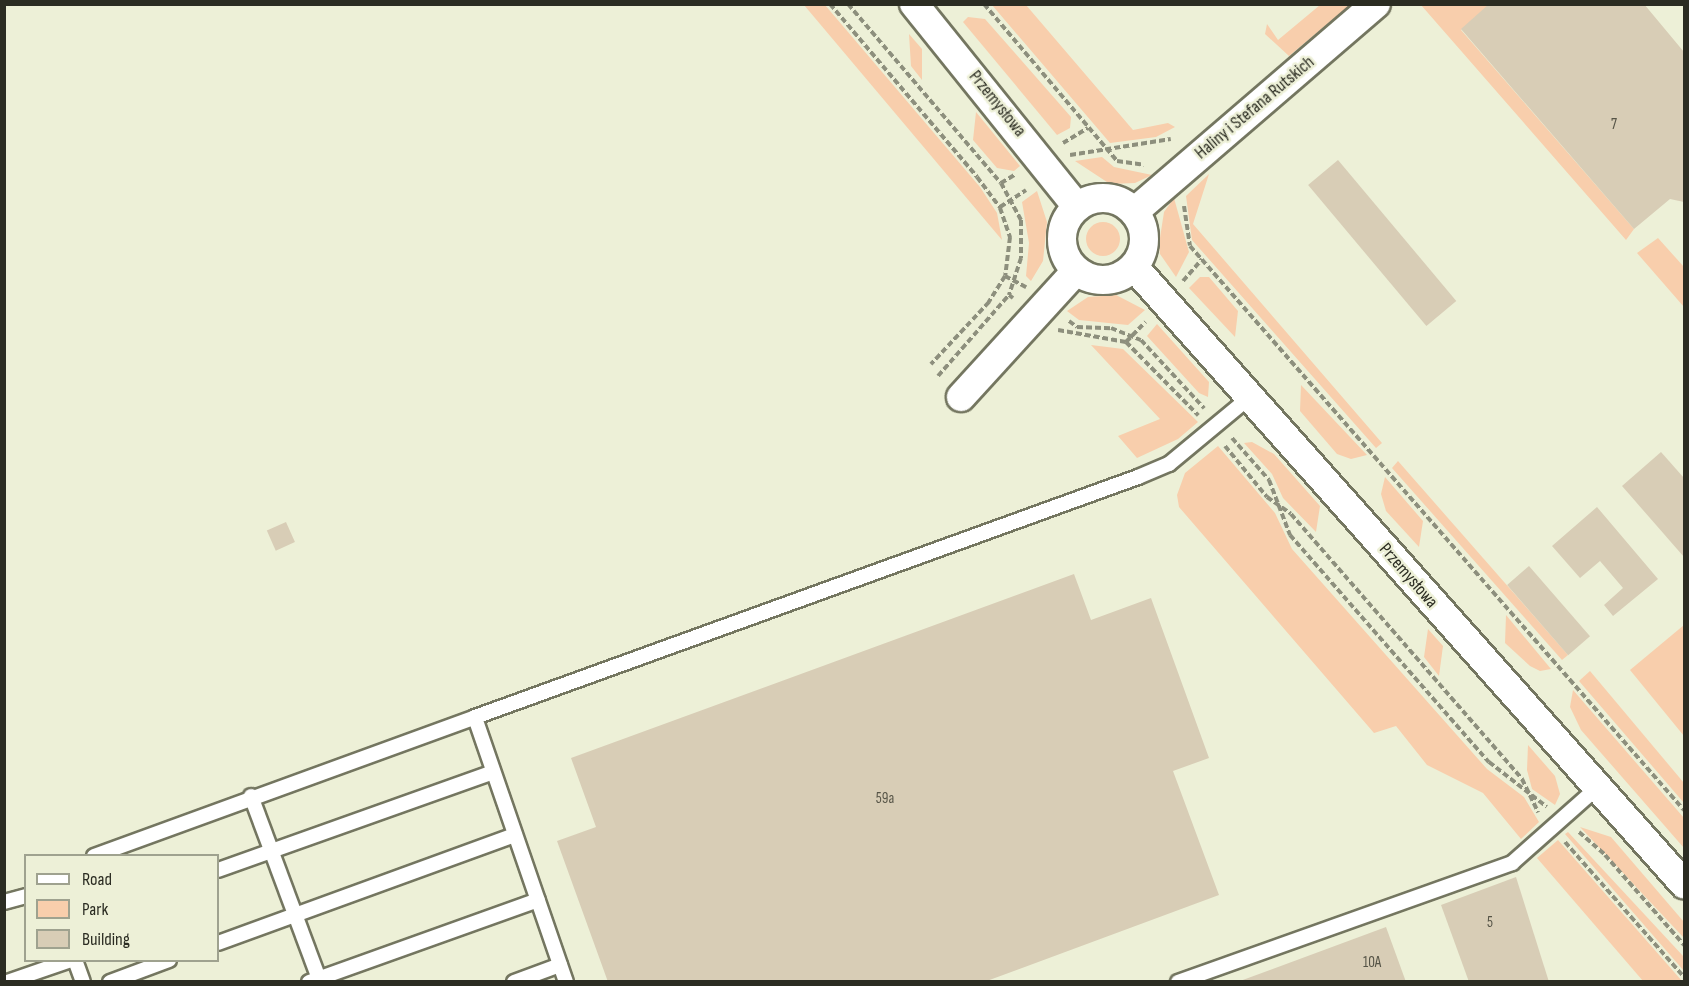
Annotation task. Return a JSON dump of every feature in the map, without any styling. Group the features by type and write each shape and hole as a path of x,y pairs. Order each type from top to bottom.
{"street":[{"name":"Przemysłowa","path":"914,4 1051,171 1077,207"},
{"name":"Haliny i Stefana Rutskich","path":"1134,212 1376,4"},
{"path":"1107,198 1134,212 1144,239 1134,267 1106,280 1076,271 1067,260 1062,239 1067,218 1077,207 1107,198"},
{"name":"Przemysłowa","path":"1134,267 1252,395 1528,713 1599,786 1684,884"},
{"path":"961,397 1076,271"}],"lane":[{"path":"97,854 1138,477 1169,464 1216,428 1252,395"},
{"path":"475,717 566,981"},
{"path":"219,870 493,772"},
{"path":"1178,981 1512,863 1599,786"},
{"path":"252,796 296,915 316,980 538,900"},
{"path":"219,943 515,835"},
{"path":"4,902 24,897"},
{"path":"6,981 65,962"},
{"path":"76,962 83,981"},
{"path":"110,981 163,962"},
{"path":"514,981 560,965"}],"path":[{"path":"830,4 1000,208 1010,237 1005,276 989,302 931,364"},
{"path":"848,4 1001,183 1021,220 1021,258 1009,295 938,376"},
{"path":"984,4 1117,161 1157,167 1182,194 1190,246 1684,810"},
{"path":"1000,208 1070,155 1109,152 1168,142 1175,136"},
{"path":"1005,276 1014,280 1064,334 1126,342 1269,480 1290,535 1489,762 1527,793 1557,823 1684,977"},
{"path":"1009,295 1077,327 1110,328 1142,340 1280,506 1522,779 1533,807 1605,855 1684,945"}],"green space":[{"path":"804,5 825,5 980,187 997,213 1002,240"},
{"path":"992,5 1026,5 1133,130 1168,123 1175,127 1156,137 1110,143"},
{"path":"1320,5 1350,5 1289,56 1265,34 1267,24 1278,40"},
{"path":"1421,5 1489,5 1461,30 1634,229 1626,240"},
{"path":"968,17 985,19 1071,117 1070,128 1057,135 963,22"},
{"path":"909,34 922,49 922,80 911,66"},
{"path":"976,112 1020,166 1014,171 997,168 973,140"},
{"path":"1102,157 1114,167 1152,175 1135,183 1110,184 1075,161"},
{"path":"1209,174 1193,224 1382,443 1376,448 1192,240 1186,196"},
{"path":"1037,191 1047,222 1043,261 1031,281 1026,276 1029,243 1022,202"},
{"path":"1174,198 1189,252 1176,277 1160,254 1159,244 1164,212"},
{"path":"1103,222 1115,227 1120,239 1115,251 1103,256 1091,251 1086,239 1091,227"},
{"path":"1658,238 1684,267 1684,307 1637,253"},
{"path":"1200,277 1209,277 1238,311 1235,337 1189,288"},
{"path":"1116,295 1145,310 1128,325 1079,320 1067,311 1088,297"},
{"path":"1157,324 1209,382 1208,397 1199,393 1147,336"},
{"path":"1091,345 1123,349 1198,422 1178,439 1137,458 1118,436 1160,419"},
{"path":"1301,385 1367,455 1351,459 1337,454 1300,411"},
{"path":"1252,442 1274,454 1320,506 1316,532 1283,498 1272,474 1244,443"},
{"path":"1218,446 1275,513 1292,549 1487,769 1524,797 1539,822 1521,839 1483,793 1427,765 1396,726 1374,733 1179,507 1177,495 1185,473"},
{"path":"1398,461 1568,655 1562,660 1392,468"},
{"path":"1385,477 1423,521 1419,547 1386,511 1381,494"},
{"path":"1506,615 1551,669 1540,671 1530,666 1505,643"},
{"path":"1684,625 1684,736 1630,670"},
{"path":"1428,629 1443,646 1439,676 1424,657"},
{"path":"1590,671 1684,783 1684,803 1579,681"},
{"path":"1573,690 1684,818 1684,848 1581,730 1570,707"},
{"path":"1528,745 1555,776 1560,794 1555,805 1532,789 1527,770"},
{"path":"1580,827 1611,837 1684,922 1684,938"},
{"path":"1568,832 1684,957 1684,971 1565,834"},
{"path":"1558,840 1682,981 1643,981 1537,858"}],"building":[{"path":"1489,4 1644,4 1684,52 1684,202 1670,199 1634,229 1461,29"},
{"path":"1338,160 1456,301 1426,326 1308,185"},
{"path":"1661,452 1684,478 1684,557 1622,486"},
{"path":"1597,507 1658,579 1613,616 1604,605 1623,588 1600,561 1580,578 1552,546"},
{"path":"286,522 295,542 276,551 267,531"},
{"path":"1529,566 1590,636 1568,655 1507,585"},
{"path":"1074,574 1091,620 1151,598 1209,758 1173,771 1219,895 984,982 608,982 557,841 596,827 571,758"},
{"path":"1516,877 1549,982 1469,982 1441,905"},
{"path":"1386,927 1406,982 1240,982 1240,981"}]}
